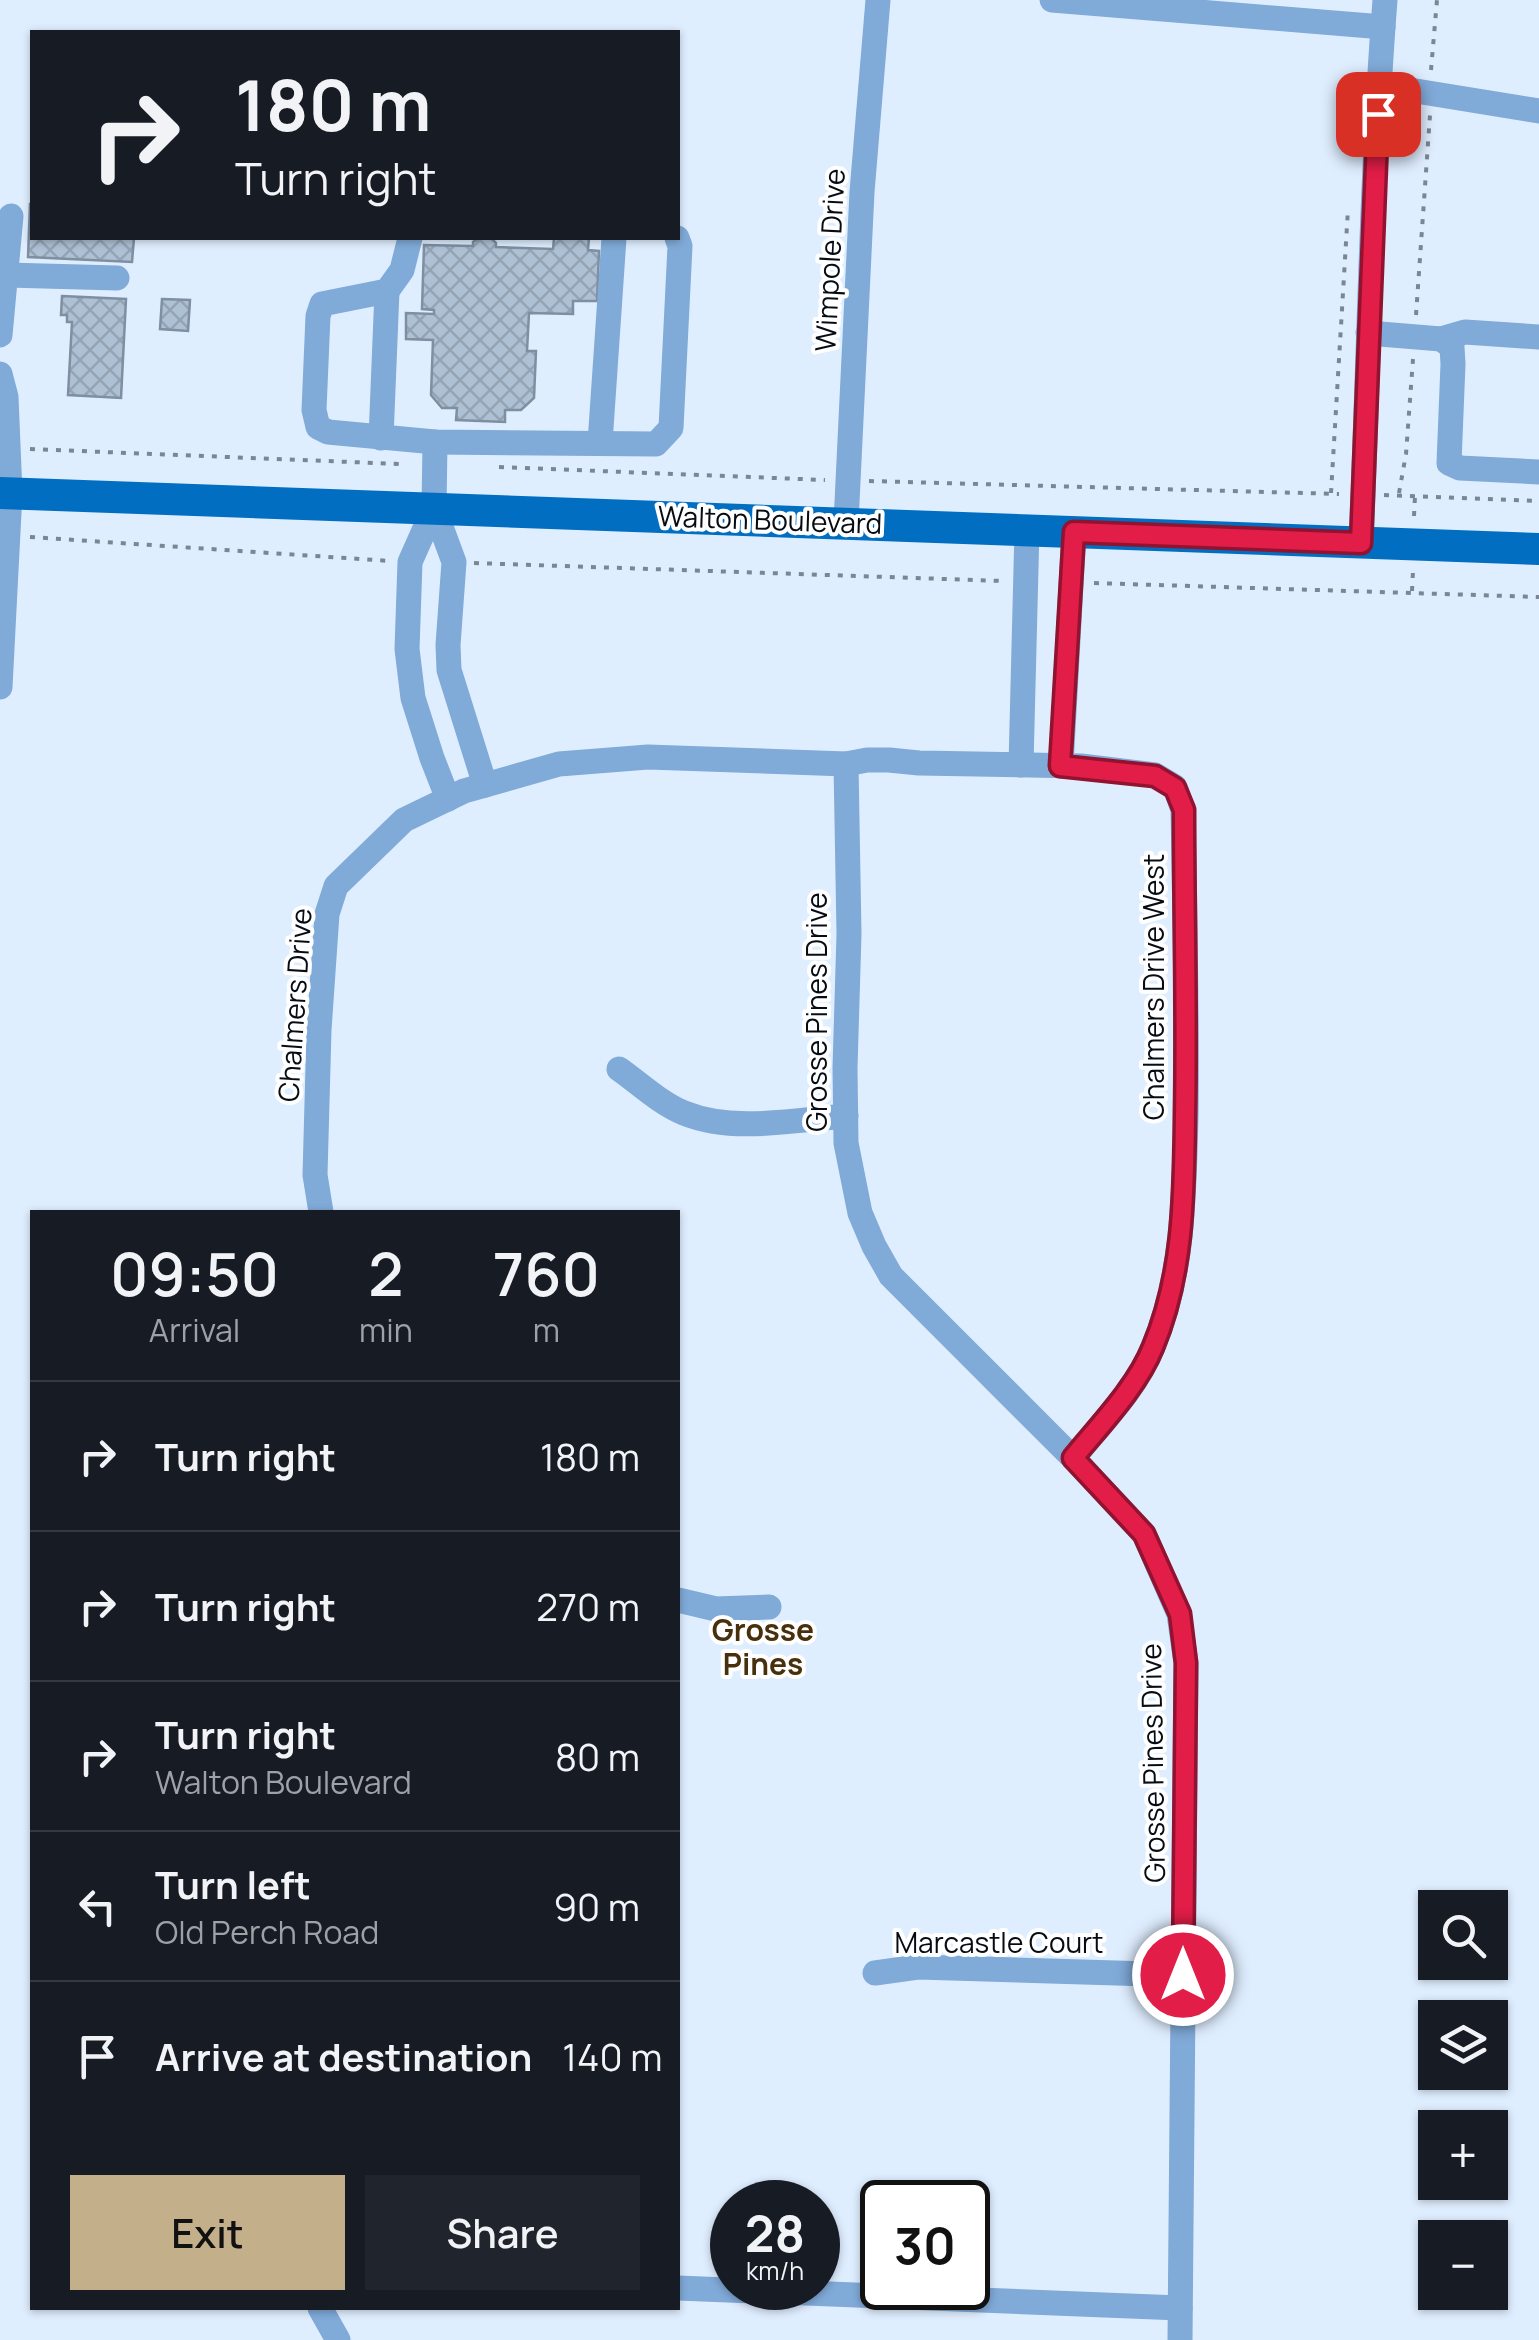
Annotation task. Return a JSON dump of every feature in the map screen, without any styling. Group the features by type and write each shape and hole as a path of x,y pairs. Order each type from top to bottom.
{"main road":[{"name":"Walton Boulevard","path":"5,493 1539,548"}],"street":[{"name":"Wimpole Drive","path":"846,523 862,192 878,0"},
{"path":"1052,0 1383,27"},
{"path":"1361,543 1385,0"},
{"path":"1379,85 1539,111"},
{"path":"0,335 11,216"},
{"path":"381,438 387,291 402,270 410,240"},
{"path":"600,443 614,240"},
{"path":"387,291 322,304 318,316 314,410 318,427 435,453 600,443 656,444 670,428 678,240"},
{"path":"7,275 117,278"},
{"path":"1442,339 1465,332 1539,337"},
{"path":"1368,333 1442,339 1452,347 1449,463 1460,468 1539,472"},
{"path":"0,374 6,397 8,535 0,687"},
{"path":"435,453 434,508 454,562 449,670 466,791"},
{"path":"434,508 410,562 407,648 413,698 432,758 466,791"},
{"path":"1021,765 1027,530"},
{"path":"1060,766 1074,532"},
{"name":"Chalmers Drive West","path":"466,791 559,764 648,757 1060,766 1155,776 1175,788 1184,810 1186,1076 1184,1214 1173,1288 1152,1350 1126,1393 1073,1458"},
{"name":"Grosse Pines Drive","path":"846,764 846,1144 860,1213 891,1276 1144,1534 1180,1614 1186,1663 1180,2340"},
{"name":"Chalmers Drive","path":"321,1210 315,1175 319,1030 327,914 336,886 404,820 466,791"},
{"path":"620,1069 680,1112 708,1120 754,1123 846,1116"},
{"path":"680,1600 716,1609 769,1607"},
{"name":"Marcastle Court","path":"875,1973 918,1966 1183,1975"},
{"path":"680,2288 1180,2308"},
{"path":"321,2310 338,2340"}],"path":[{"path":"1432,70 1437,0"},
{"path":"1398,495 1406,454 1430,118"},
{"path":"1332,493 1349,200"},
{"path":"7,448 435,453"},
{"path":"494,467 1539,500"},
{"path":"8,535 410,562"},
{"path":"454,562 1026,582"},
{"path":"1071,582 1539,596"}],"building":[{"path":"30,204 30,240 134,240 132,262 28,257"},
{"path":"493,240 496,247 553,249 554,240 589,240 588,250 599,251 597,301 573,301 573,314 529,313 527,351 536,351 534,398 521,410 505,410 505,422 456,420 457,408 442,408 431,395 433,340 406,339 406,313 434,314 434,310 422,309 424,245 473,246 473,242"},
{"path":"62,296 126,299 121,398 68,395 72,322 67,322 67,315 61,315"},
{"path":"162,299 190,300 188,331 160,329"}],"district":[{"name":"Grosse Pines","path":"763,1648"}],"route":[{"path":"1183,1975 1186,1663 1180,1614 1144,1534 1073,1458 1126,1393 1152,1350 1173,1288 1184,1214 1184,810 1175,788 1155,776 1060,766 1074,532 1361,543 1378,114"}]}
